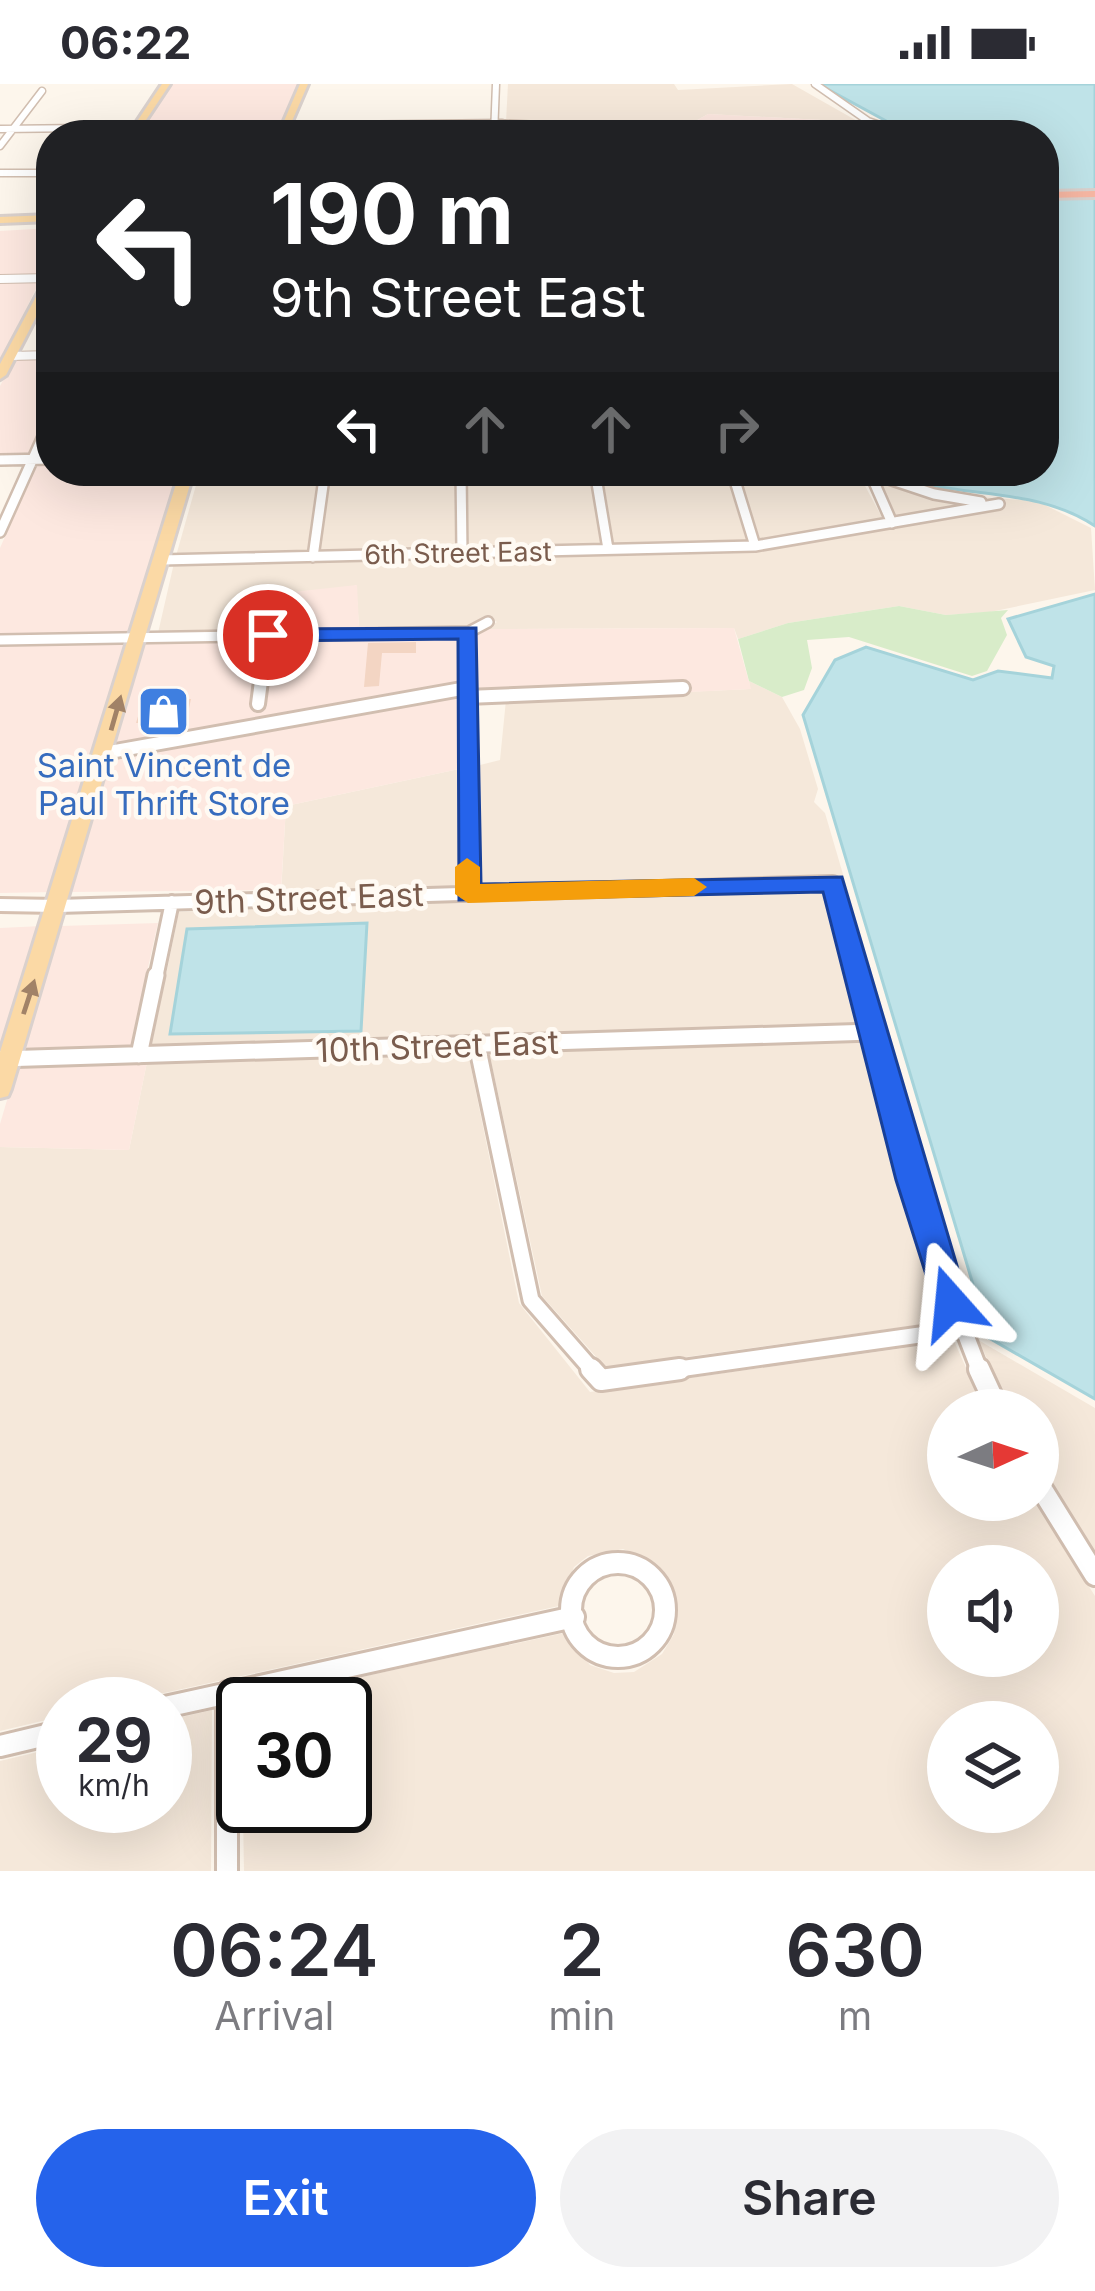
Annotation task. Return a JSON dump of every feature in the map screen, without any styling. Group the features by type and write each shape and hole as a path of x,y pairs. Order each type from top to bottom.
{"highway":[{"path":"1059,197 1095,196"}],"main road":[{"path":"141,120 166,84"},
{"path":"288,120 304,84"},
{"path":"0,223 36,222"},
{"path":"0,375 36,307"},
{"path":"0,1089 5,1059 58,906 183,486"}],"street":[{"path":"496,120 500,84"},
{"path":"815,84 872,120"},
{"path":"0,146 42,91"},
{"path":"0,129 36,129"},
{"path":"0,173 36,172"},
{"path":"0,279 36,278"},
{"path":"10,356 36,355"},
{"path":"0,532 36,450"},
{"path":"0,460 36,459"},
{"path":"313,557 323,486"},
{"path":"461,486 462,553"},
{"path":"597,486 608,550"},
{"path":"737,486 755,546"},
{"path":"875,486 892,523"},
{"name":"6th Street East","path":"161,560 755,546 999,504 910,486"},
{"path":"0,640 469,632 488,622"},
{"path":"468,894 469,632"},
{"path":"258,704 268,635"},
{"path":"104,753 467,693 683,688"},
{"name":"9th Street East","path":"0,904 833,883 873,1032"},
{"path":"139,1055 172,902"},
{"path":"873,1032 912,1180 962,1329 989,1389"},
{"name":"10th Street East","path":"5,1059 873,1032"},
{"path":"478,1045 531,1300 601,1380 962,1329"},
{"path":"1059,1517 1095,1575"},
{"path":"610,1562 623,1562 648,1575 662,1601 660,1631 652,1644 628,1658 599,1654 578,1632 574,1617 578,1587 586,1575 610,1562"},
{"path":"296,1677 574,1617"},
{"path":"0,1746 36,1737"},
{"path":"227,1833 227,1871"}],"shaded area":[{"path":"170,84 300,84 284,120 146,120"},
{"path":"508,84 674,84 678,90 792,84 855,120 708,114 697,120 506,120"},
{"path":"708,114 821,120 697,120"},
{"path":"36,229 36,276 0,277 0,231"},
{"path":"36,281 0,361 0,282"},
{"path":"36,357 36,438 27,457 0,457 0,386 15,358"},
{"path":"36,467 36,486 176,486 132,634 0,636 0,548"},
{"path":"196,486 316,486 307,554 176,556"},
{"path":"329,486 454,486 455,550 320,553"},
{"path":"467,486 591,486 601,546 469,549"},
{"path":"604,486 730,486 747,543 614,546"},
{"path":"743,486 865,486 884,521 761,542"},
{"path":"882,486 977,504 897,518"},
{"path":"962,496 1037,501 1091,528 1095,590 990,612 946,615 899,606 788,623 738,639 734,628 485,629 497,622 487,617 466,629 359,626 356,585 251,631 158,633 174,563 752,550 1007,505"},
{"path":"357,585 359,626 466,629 251,631 256,596"},
{"path":"734,628 751,689 691,692 689,684 475,692 476,634 485,629"},
{"path":"461,636 460,685 114,748 145,641 259,639 251,708 266,707 275,639"},
{"path":"130,641 53,892 0,893 0,644"},
{"path":"749,681 782,697 800,729 818,789 814,802 825,813 980,1341 1095,1408 1095,1553 1059,1494 1059,1389 1001,1389 981,1346 963,1302 923,1179 841,877 477,888 476,766 500,760 506,700 750,689"},
{"path":"459,694 459,769 286,806 281,890 72,892 111,757"},
{"path":"459,769 458,888 281,894 286,806"},
{"path":"826,889 861,1026 151,1048 179,912"},
{"path":"158,923 130,1048 22,1052 61,926"},
{"path":"42,926 0,1052 0,928"},
{"path":"865,1040 901,1180 946,1321 606,1368 542,1296 489,1052"},
{"path":"468,1053 519,1303 590,1392 954,1341 976,1389 927,1389 927,1521 1047,1521 1095,1596 1095,1871 244,1871 243,1833 372,1833 372,1677 361,1677 564,1633 590,1665 614,1673 634,1672 662,1654 674,1634 676,1601 656,1565 623,1549 588,1556 574,1567 559,1606 237,1677 216,1677 216,1682 192,1687 192,1677 36,1677 36,1722 0,1731 0,1147 129,1150 147,1062"},
{"path":"147,1062 129,1150 0,1147 0,1124 17,1066"},
{"path":"212,1710 211,1871 0,1871 0,1761 36,1752 36,1833 192,1833 192,1715"}],"green space":[{"path":"899,606 946,615 1008,610 1001,618 1007,635 987,671 972,676 849,637 807,640 812,668 804,690 782,697 749,681 738,639 788,623"}],"water":[{"path":"818,84 1095,84 1095,526 1045,504 935,486 1059,486 1059,120 884,120"},
{"path":"1095,594 1095,1399 989,1338 803,715 835,660 866,647 973,680 998,671 1052,678 1054,666 1026,657 1008,619"},
{"path":"367,923 361,1031 170,1034 187,929"}],"building":[{"path":"416,642 416,653 382,653 379,686 364,687 368,643"},
{"name":"Saint Vincent de Paul Thrift Store","path":"191,699 186,722 136,723 143,700"}],"slow traffic":[{"path":"467,867 468,894 694,887"}],"place":[{"name":"Saint Vincent de Paul Thrift Store","path":"164,711"}],"route":[{"path":"268,635 469,632 468,894 833,883 912,1180 951,1303"}]}
